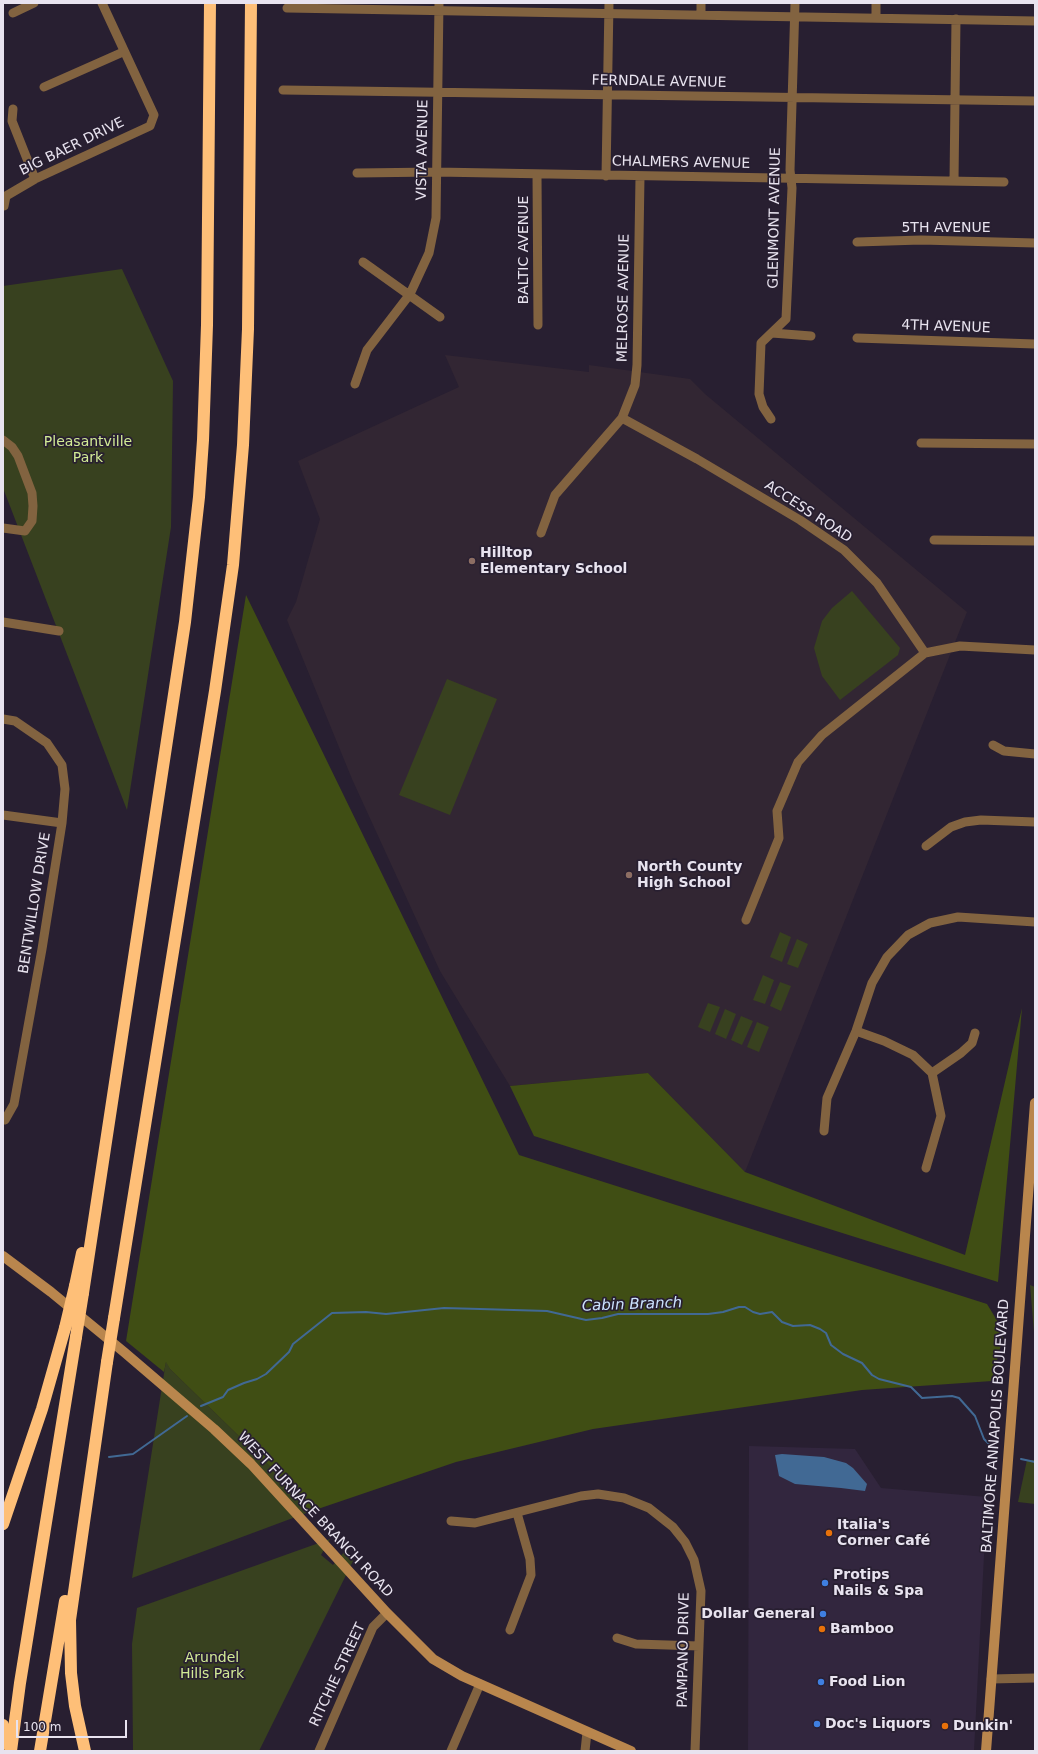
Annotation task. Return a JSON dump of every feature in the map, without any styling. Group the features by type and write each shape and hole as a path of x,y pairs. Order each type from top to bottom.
{"highway":[{"path":"11,1751 20,1683 76,1336 79,1289 128,990 185,622 199,496 204,425 207,325 210,3"},
{"path":"85,1751 75,1706 70,1640 73,1592 90,1470 215,691 233,565 243,445 248,329 251,3"},
{"path":"3,1524 42,1409 65,1328 79,1289"},
{"path":"40,1751 66,1591 90,1470"},
{"path":"4,1751 20,1683"},
{"path":"3,1725 11,1751"}],"main road":[{"name":"BALTIMORE ANNAPOLIS BOULEVARD","path":"986,1751 1035,1103"},
{"name":"WEST FURNACE BRANCH ROAD","path":"3,1256 51,1292 130,1356 214,1429 256,1470 387,1613 433,1658 447,1668 480,1684 631,1751"}],"street":[{"path":"13,13 34,3"},
{"path":"44,87 123,52 102,3"},
{"path":"606,176 610,3"},
{"path":"701,3 701,15"},
{"name":"GLENMONT AVENUE","path":"771,419 763,407 759,394 761,343 786,320 792,188 790,170 795,3"},
{"path":"876,3 876,18"},
{"path":"287,8 358,6 526,8 609,13 1035,21"},
{"name":"VISTA AVENUE","path":"355,384 367,350 410,294 429,253 436,218 439,7"},
{"path":"954,181 956,19"},
{"name":"BIG BAER DRIVE","path":"4,206 6,196 36,179 150,126 154,115 123,52"},
{"name":"FERNDALE AVENUE","path":"283,90 1035,101"},
{"path":"13,108 12,121 36,179"},
{"name":"CHALMERS AVENUE","path":"357,173 436,172 640,177 1004,182"},
{"name":"BALTIC AVENUE","path":"537,174 538,325"},
{"name":"MELROSE AVENUE","path":"622,418 635,385 637,365 640,177"},
{"name":"5TH AVENUE","path":"857,242 921,240 1035,243"},
{"path":"363,262 410,294 440,317"},
{"path":"772,333 810,336"},
{"name":"4TH AVENUE","path":"857,338 1035,344"},
{"path":"541,533 555,495 622,418"},
{"name":"ACCESS ROAD","path":"622,418 793,516 844,550 877,583 925,653"},
{"path":"3,440 12,447 18,456 32,493 32,521 25,531 3,528"},
{"path":"921,442 1035,444"},
{"path":"934,540 1035,541"},
{"path":"3,622 59,631"},
{"path":"746,920 779,838 780,828 777,810 798,762 822,736 925,653 960,646 1035,650"},
{"name":"BENTWILLOW DRIVE","path":"3,719 15,721 46,743 62,765 65,789 62,823 44,938 14,1104 5,1120"},
{"path":"993,745 1004,751 1035,754"},
{"path":"3,815 62,823"},
{"path":"926,846 951,827 965,822 981,820 1035,822"},
{"path":"824,1131 827,1098 856,1031 872,983 887,957 908,935 930,923 958,917 1035,922"},
{"path":"856,1031 884,1041 913,1055 932,1073 941,1116 926,1168"},
{"path":"932,1073 961,1053 972,1043 975,1033"},
{"name":"PAMPANO DRIVE","path":"451,1521 475,1523 581,1496 598,1494 624,1498 649,1508 673,1527 685,1542 694,1560 701,1591 695,1751"},
{"path":"510,1630 531,1575 530,1559 517,1513"},
{"name":"RITCHIE STREET","path":"319,1751 374,1627 387,1613"},
{"path":"617,1638 636,1644 699,1646"},
{"path":"991,1679 1035,1678"},
{"path":"451,1751 480,1684"},
{"path":"585,1751 587,1732"}],"shaded area":[{"name":"North County High School","path":"445,355 589,372 589,365 690,379 705,394 967,612 745,1172 648,1073 510,1086 440,971 352,779 287,620 296,602 320,519 298,461 459,387"},
{"path":"749,1446 855,1449 881,1488 987,1497 974,1751 748,1751"}],"green space":[{"name":"Pleasantville Park","path":"122,269 173,381 171,527 127,810 3,488 3,286"},
{"path":"852,591 900,648 898,655 840,700 822,676 814,648 822,621 832,608"},
{"path":"246,595 519,1155 987,1304 1004,1332 992,1381 862,1390 593,1429 456,1462 309,1512 281,1477 170,1369 166,1362 164,1372 126,1341"},
{"path":"447,679 497,699 450,815 399,795"},
{"path":"780,932 791,937 782,962 770,957"},
{"path":"797,939 808,944 798,968 787,964"},
{"path":"763,975 774,980 765,1004 753,1000"},
{"path":"780,982 791,986 781,1011 770,1006"},
{"path":"708,1003 720,1007 710,1032 698,1027"},
{"path":"1022,1008 998,1282 534,1136 510,1086 648,1073 745,1172 965,1255"},
{"path":"725,1009 736,1014 726,1039 715,1034"},
{"path":"741,1016 753,1021 742,1045 731,1040"},
{"path":"757,1022 769,1027 759,1052 747,1047"},
{"path":"1030,1285 1035,1287 1035,1344"},
{"path":"166,1361 170,1369 281,1477 309,1512 132,1578"},
{"path":"1035,1449 1035,1504 1018,1502 1027,1460 1034,1460"},
{"name":"Arundel Hills Park","path":"330,1539 321,1555 333,1565 345,1551 353,1561 259,1751 133,1751 132,1644 137,1608"}],"water":[{"path":"782,1454 824,1457 846,1463 853,1468 867,1484 865,1491 795,1484 779,1476 775,1455"}],"waterway":[{"name":"Cabin Branch","path":"201,1406 223,1397 228,1390 266,1374 289,1352 293,1344 332,1313 366,1312 386,1314 444,1308 547,1311 586,1320 618,1314 708,1314 745,1307 760,1314 772,1312 782,1322 793,1326 810,1325 820,1329 826,1333 831,1345 843,1354 862,1363 872,1375 879,1379 911,1387 922,1398 952,1396 959,1398 975,1416 984,1439 991,1446"},
{"name":"Cabin Branch","path":"109,1457 133,1454 187,1416"},
{"name":"Cabin Branch","path":"1021,1459 1035,1462"}],"place":[{"name":"Hilltop Elementary School","path":"472,561"},
{"name":"North County High School","path":"629,875"},
{"name":"Italia's Corner Café","path":"829,1533"},
{"name":"Protips Nails & Spa","path":"825,1583"},
{"name":"Dollar General","path":"823,1614"},
{"name":"Bamboo","path":"822,1629"},
{"name":"Food Lion","path":"821,1682"},
{"name":"Doc's Liquors","path":"817,1724"},
{"name":"Dunkin'","path":"945,1726"}]}
